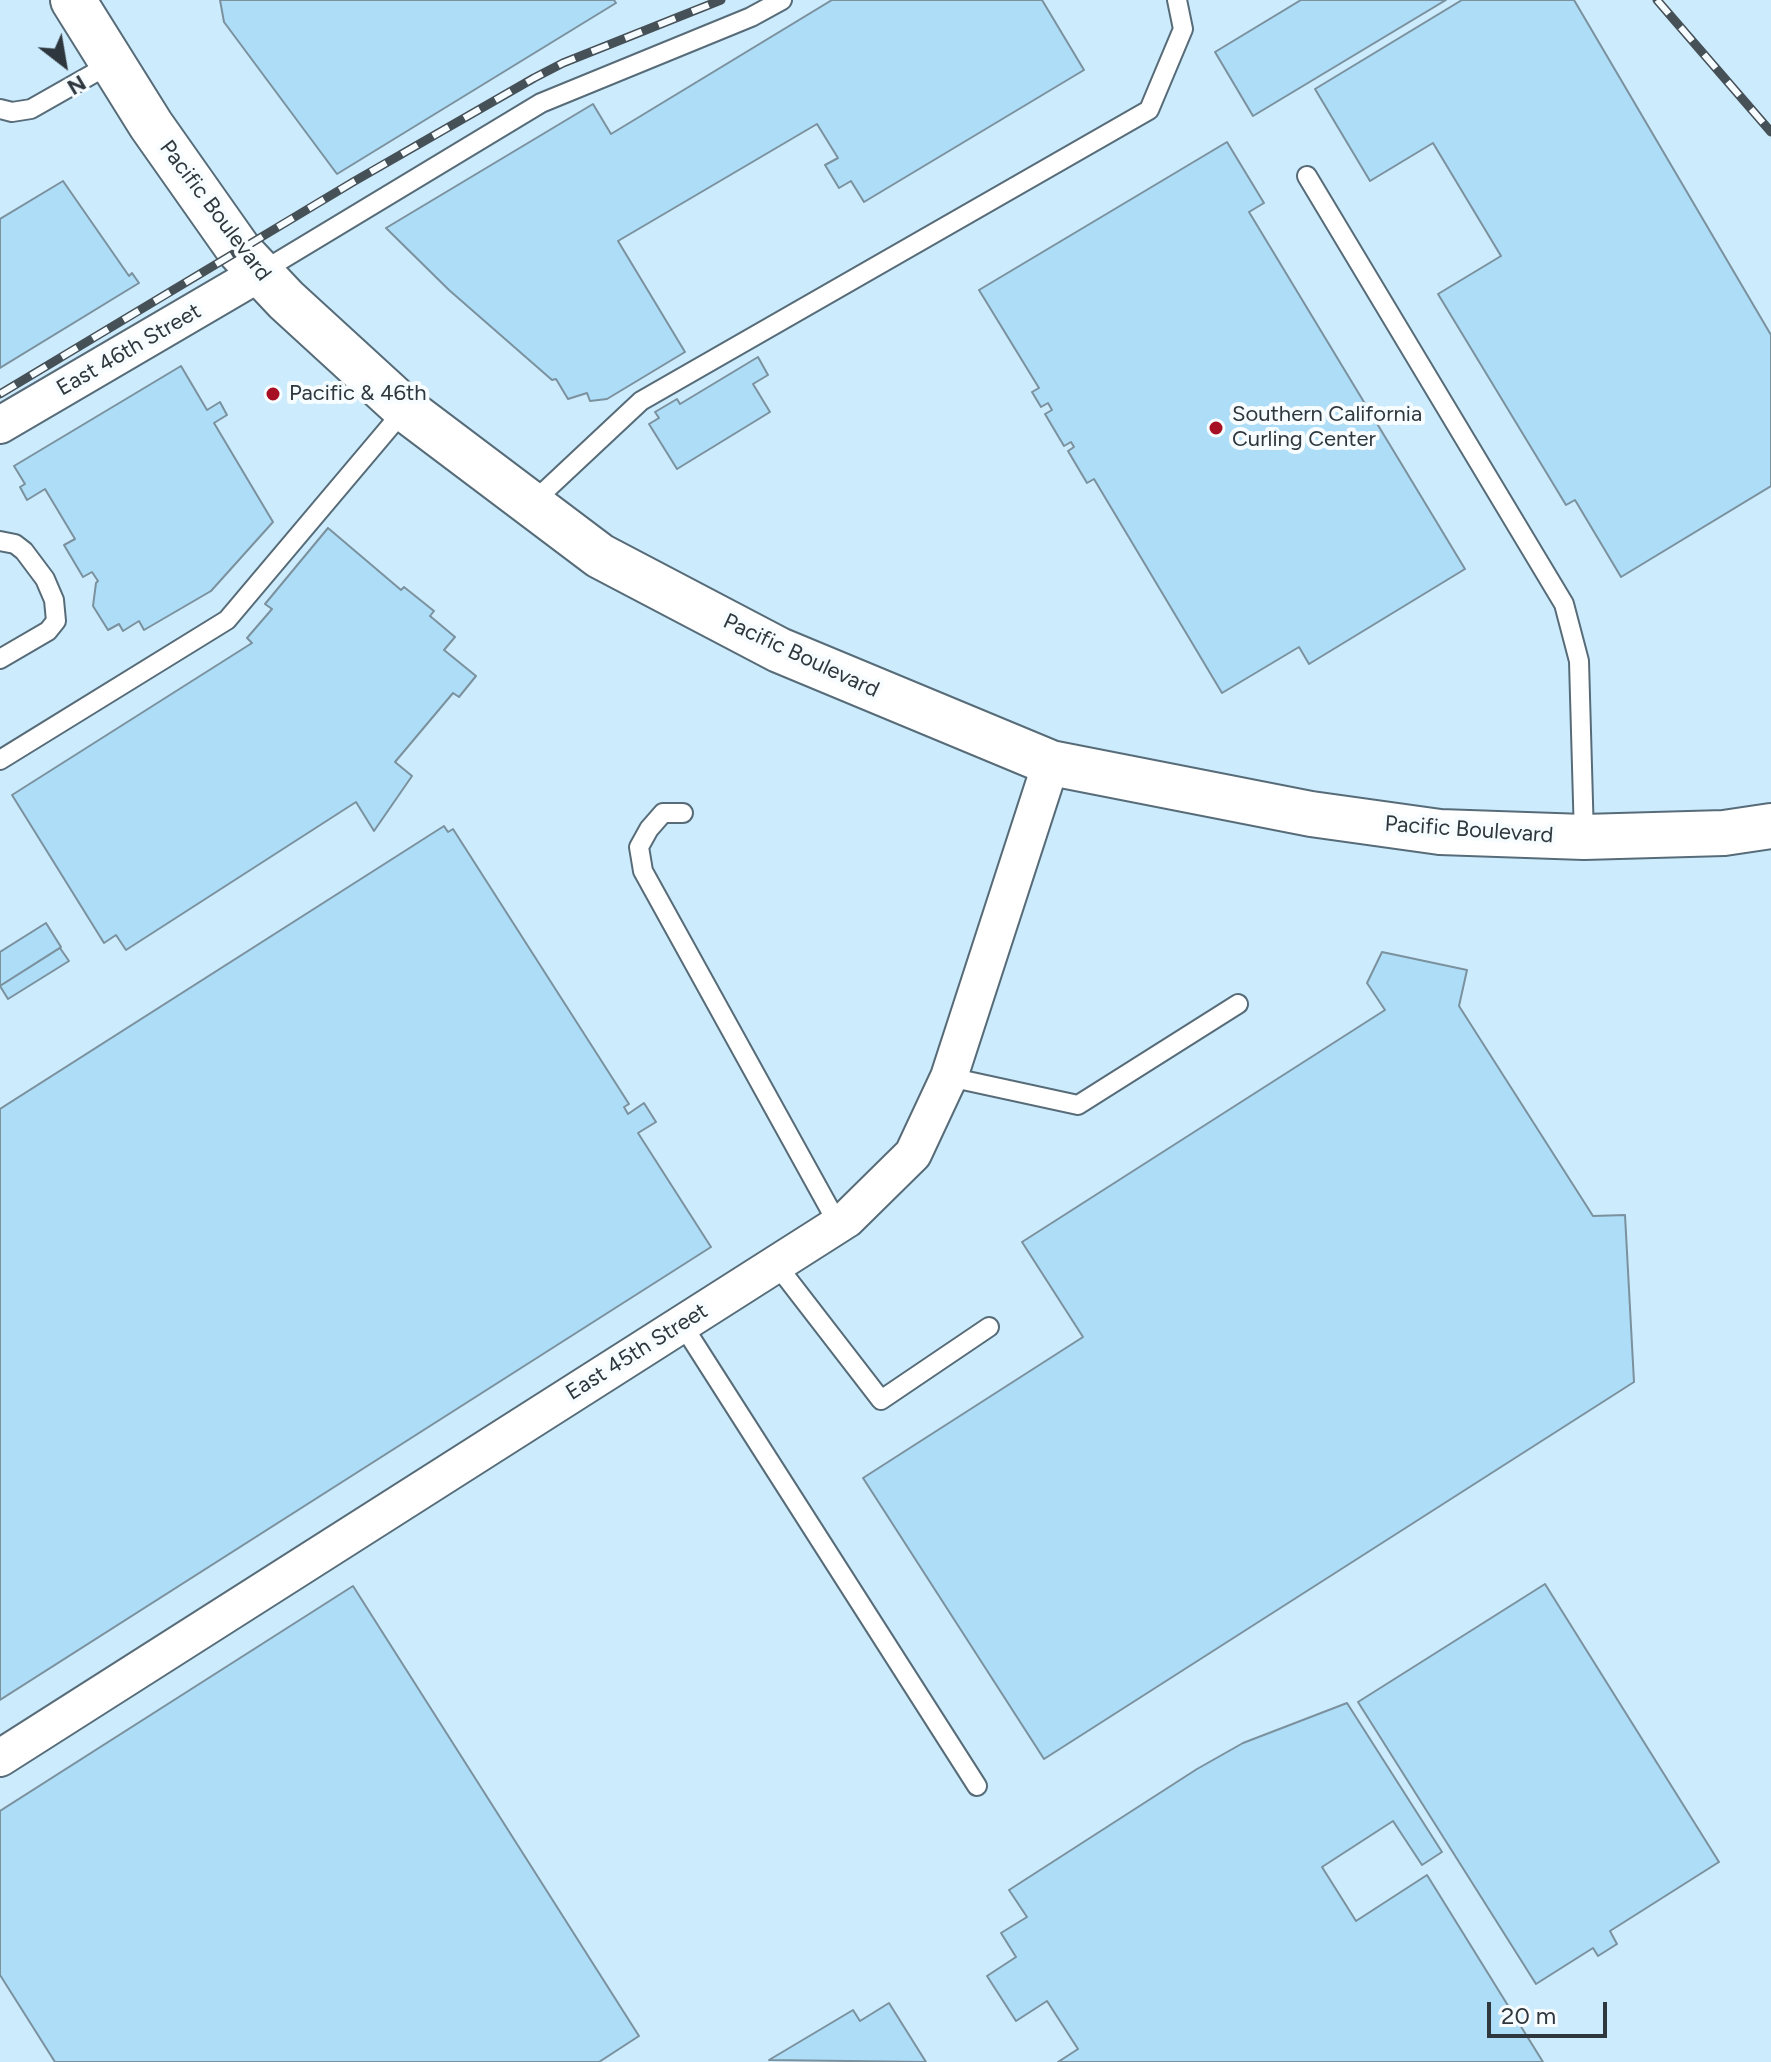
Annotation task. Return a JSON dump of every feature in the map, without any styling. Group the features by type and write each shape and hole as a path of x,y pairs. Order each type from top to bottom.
{"main road":[{"name":"Pacific Boulevard","path":"73,0 151,125 258,274 405,409 600,556 779,650 1051,763 1311,814 1440,832 1584,837 1724,833 1771,826"}],"street":[{"name":"East 46th Street","path":"0,425 258,274"},
{"name":"East 45th Street","path":"0,1758 838,1224 913,1154 949,1077 1051,763"}],"lane":[{"path":"258,274 541,103 751,17 782,0"},
{"path":"531,504 641,401 1149,110 1183,29 1177,0"},
{"path":"0,109 12,112 31,109 112,63"},
{"path":"1307,176 1564,604 1579,661 1584,837"},
{"path":"0,760 227,620 405,409"},
{"path":"0,541 15,544 24,551 45,579 54,600 56,621 48,631 0,659"},
{"path":"683,813 663,813 649,829 639,847 643,871 838,1224"},
{"path":"949,1077 1078,1105 1238,1004"},
{"path":"776,1264 881,1400 989,1327"},
{"path":"682,1324 977,1786"}],"shaded area":[{"path":"0,0 1771,0 1771,2062 0,2062"}],"building":[{"path":"220,0 614,0 616,3 337,174 224,22"},
{"path":"832,0 1042,0 1084,70 864,202 851,181 839,188 825,165 838,158 817,124 618,241 685,352 607,399 590,401 587,393 568,399 556,379 552,380 449,290 386,228 593,104 611,134"},
{"path":"1301,0 1446,0 1253,116 1215,52"},
{"path":"1462,0 1574,0 1771,335 1771,486 1621,577 1575,500 1566,505 1438,294 1501,256 1433,143 1370,181 1315,89"},
{"name":"Southern California Curling Center","path":"1227,142 1264,203 1249,212 1465,569 1309,664 1299,647 1222,693 1094,479 1087,483 1068,451 1074,447 1071,442 1064,446 1045,414 1052,410 1048,403 1041,407 1032,392 1039,388 979,290"},
{"path":"63,181 129,276 132,273 139,283 0,368 0,219"},
{"path":"758,357 768,375 753,384 770,412 677,469 649,424 659,418 655,412 677,399 680,404"},
{"path":"181,366 207,410 220,402 227,415 214,423 273,522 211,591 144,630 139,621 123,631 119,624 108,630 93,606 98,581 92,572 83,577 64,545 75,539 45,489 27,500 20,487 25,484 14,466"},
{"path":"328,528 401,590 404,587 434,611 430,616 455,637 444,650 476,676 459,697 453,693 395,762 412,776 374,831 356,802 126,950 116,935 104,943 12,795 252,643 247,638 272,609 265,604"},
{"path":"444,826 448,832 453,829 629,1104 624,1107 628,1114 644,1103 656,1122 638,1133 711,1247 0,1700 0,1109"},
{"path":"46,923 61,947 0,986 0,952"},
{"path":"60,948 69,961 8,999 0,986"},
{"path":"1382,952 1467,970 1459,1006 1593,1216 1625,1215 1634,1382 1044,1759 863,1478 1083,1337 1022,1242 1385,1010 1367,983"},
{"path":"1545,1584 1719,1862 1610,1931 1617,1944 1598,1956 1593,1948 1536,1984 1358,1702"},
{"path":"353,1586 639,2036 599,2062 55,2062 0,1975 0,1811"},
{"path":"1347,1703 1442,1852 1422,1865 1393,1821 1322,1867 1356,1921 1427,1875 1543,2062 1058,2062 1078,2049 1047,2001 1016,2021 987,1976 1016,1957 1001,1933 1027,1917 1009,1890 1197,1769 1243,1743"},
{"path":"889,2003 926,2062 769,2060 853,2010 860,2021"}],"railway":[{"path":"0,394 353,182 534,78 563,63 721,0"},
{"path":"1657,0 1771,132"}],"place":[{"name":"Pacific & 46th","path":"273,394"},
{"name":"Southern California Curling Center","path":"1216,428"}]}
